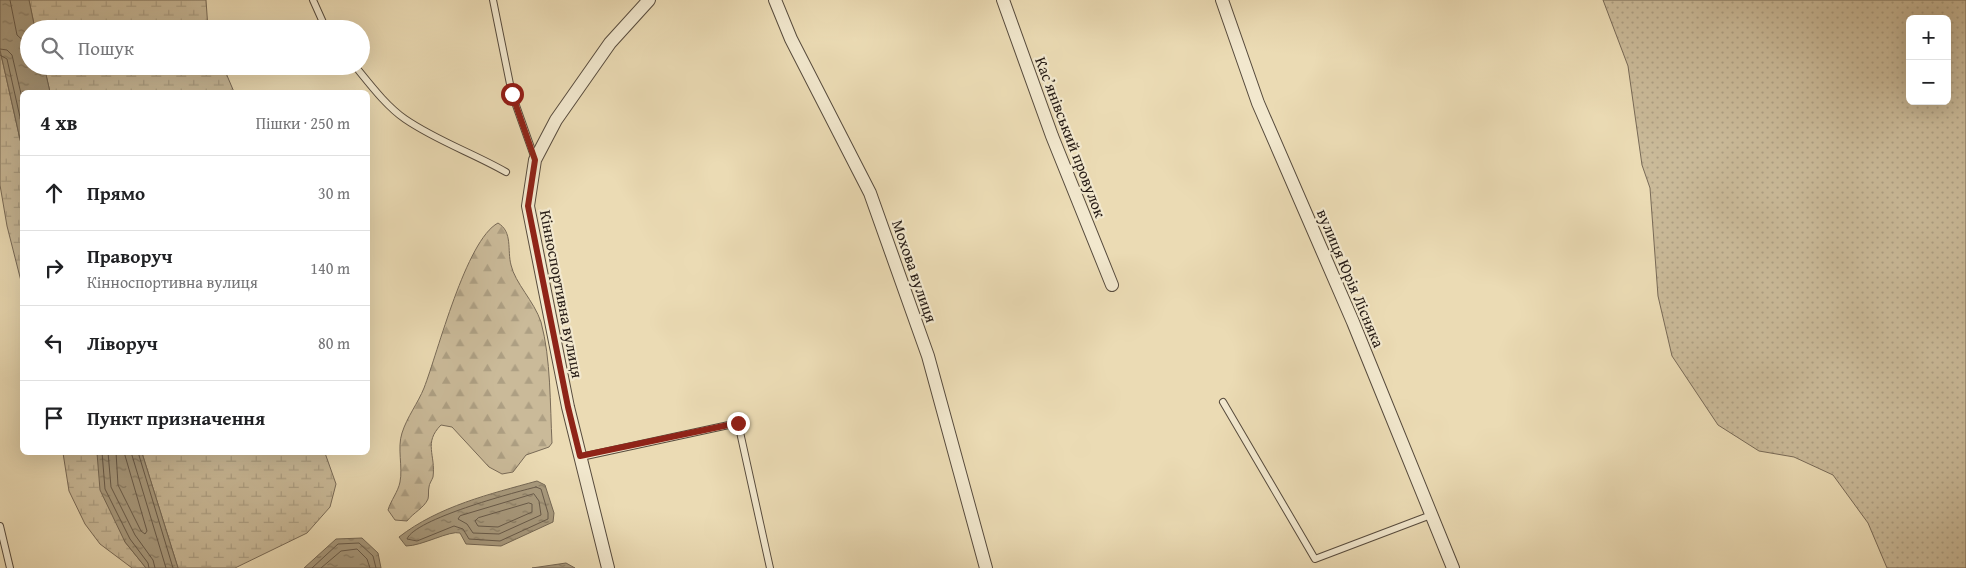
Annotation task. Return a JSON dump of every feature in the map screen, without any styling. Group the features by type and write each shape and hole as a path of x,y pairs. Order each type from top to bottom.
{"street":[{"name":"Кінноспортивна вулиця","path":"608,568 562,378 528,206 535,160 556,120 610,43 649,0"},
{"name":"Мохова вулиця","path":"775,0 791,39 870,192 928,356 986,568"},
{"name":"Касʼянівський провулок","path":"1003,0 1052,136 1112,285"},
{"name":"вулиця Юрія Лісняка","path":"1222,0 1258,103 1353,322 1453,568"}],"lane":[{"path":"314,0 322,20"},
{"path":"493,0 512,94 535,160"},
{"path":"363,75 404,118 458,150 484,159 506,172"},
{"path":"1223,402 1315,559 1431,515"},
{"path":"580,456 738,423 770,568"},
{"path":"0,526 10,568"}],"green space":[{"path":"29,0 206,0 207,20 33,20"},
{"path":"1603,0 1966,0 1966,568 1887,568 1868,523 1833,475 1794,457 1759,451 1718,425 1672,356 1658,296 1650,188 1642,165 1628,66"},
{"path":"0,50 20,139 20,277 7,226 0,185"},
{"path":"46,75 227,75 233,90 50,90"},
{"path":"498,223 503,227 508,236 513,272 541,322 547,351 552,443 549,447 526,455 513,472 502,474 489,467 452,427 441,425 431,444 433,477 429,486 428,499 407,521 395,520 388,510 400,482 400,445 402,433 424,388 464,273 486,233"},
{"path":"63,455 98,455 125,542 146,568 132,568 100,544 85,524 69,491"},
{"path":"143,455 326,455 336,484 330,507 307,533 235,568 178,568"}],"water":[{"path":"0,0 29,0 33,20 20,20 20,75 46,75 50,90 20,90 20,139 0,50"},
{"path":"97,455 143,455 178,568 146,568 125,542 100,490"},
{"path":"537,481 545,485 554,513 553,522 501,546 466,544 460,533 406,546 399,537 414,526 465,502"},
{"path":"362,538 378,553 381,568 304,568 336,539"},
{"path":"566,563 575,568 532,568"}],"route":[{"path":"512,94 535,160 528,206 535,251 580,456 738,423"}]}
